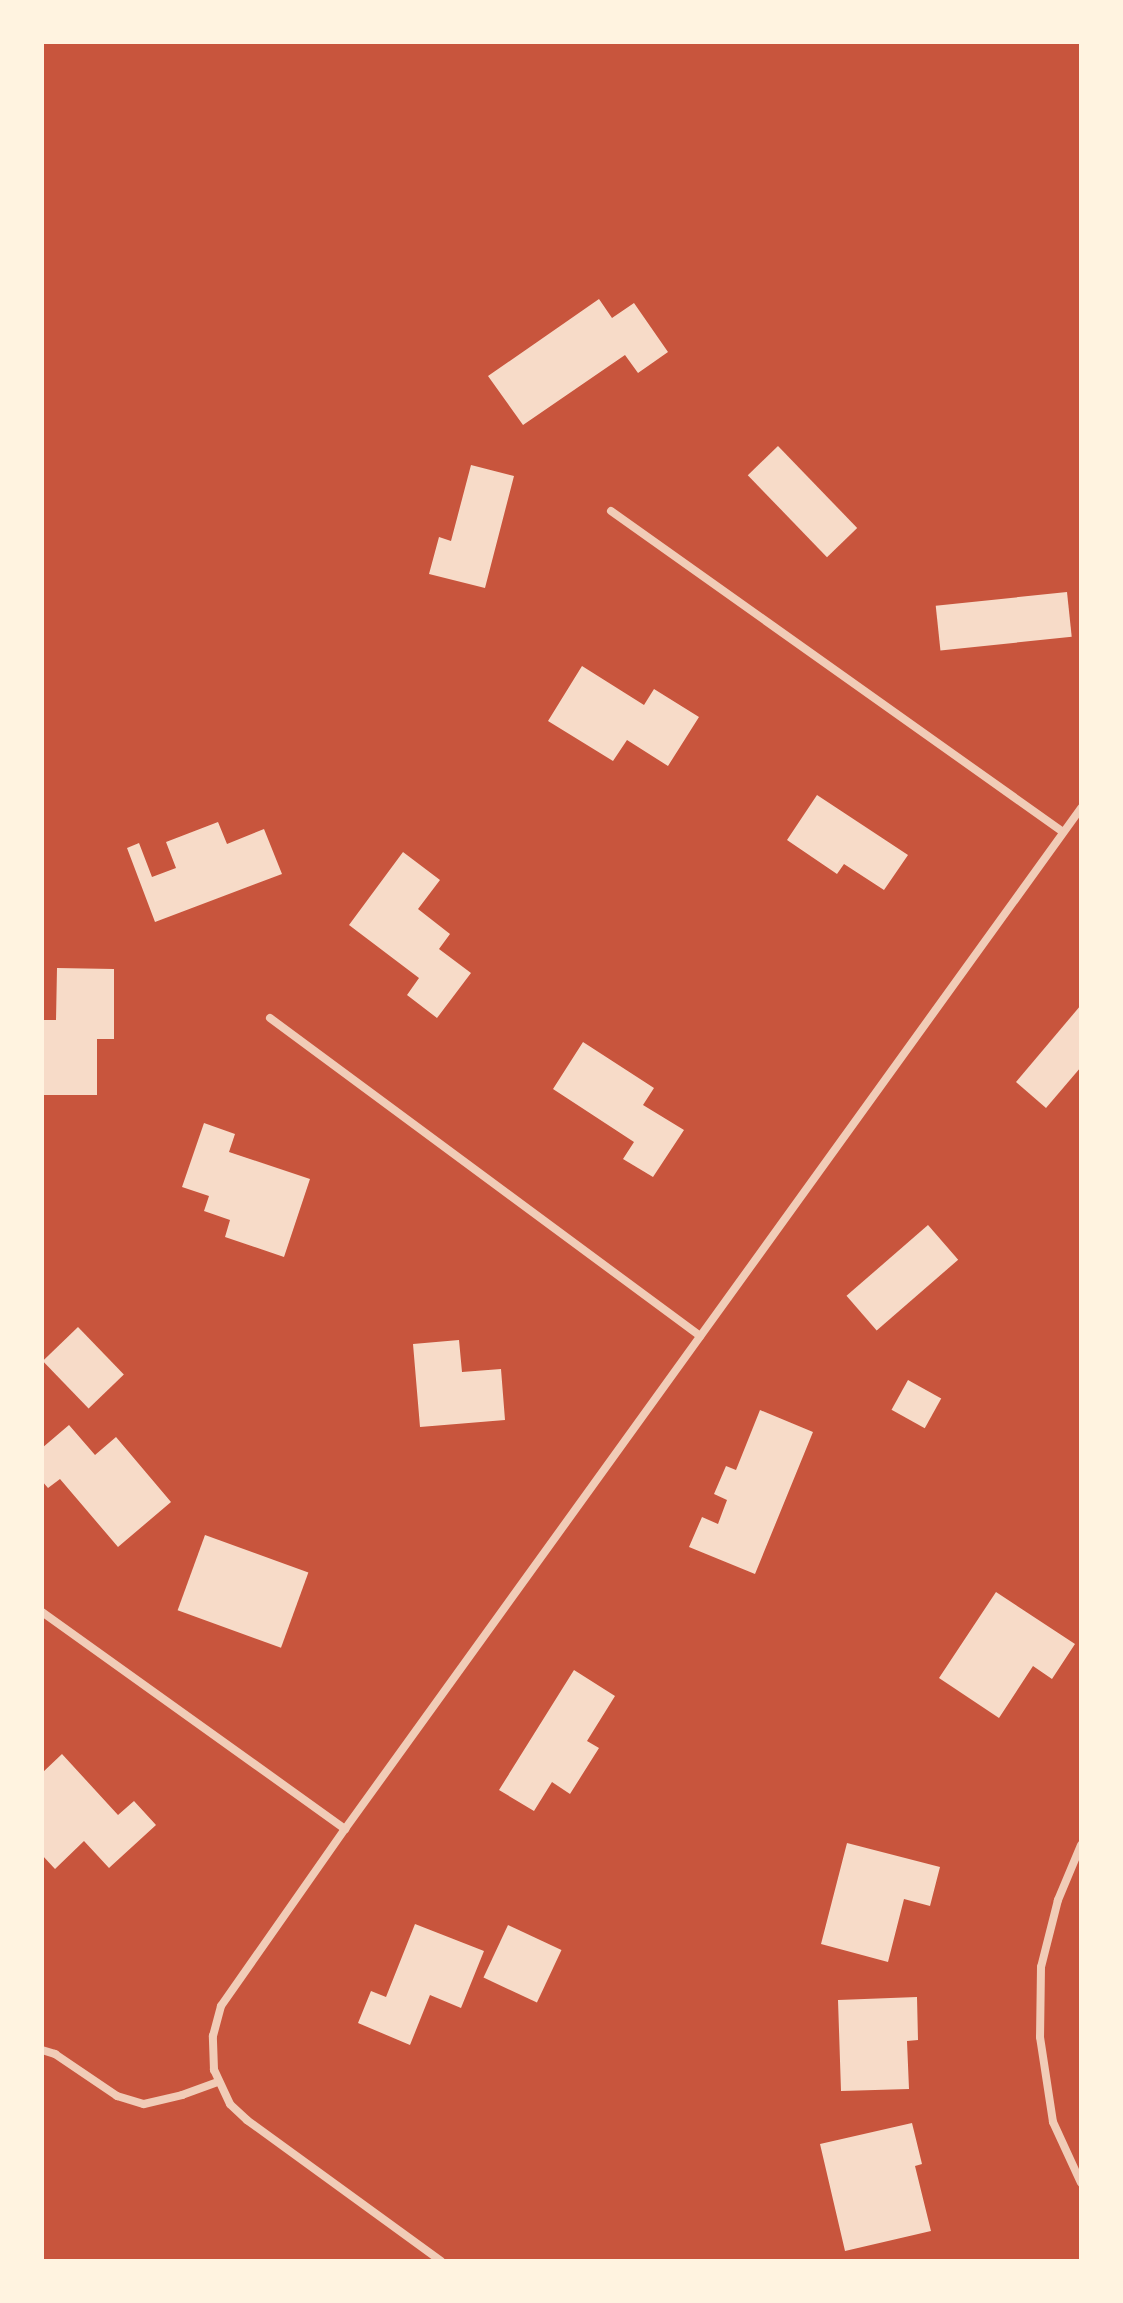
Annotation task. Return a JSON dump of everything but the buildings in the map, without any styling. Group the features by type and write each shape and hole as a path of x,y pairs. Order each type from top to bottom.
{"street":[{"path":"611,511 1063,832"},
{"path":"441,2261 247,2120 230,2104 214,2070 213,2036 221,2006 345,1829 1081,808"},
{"path":"270,1018 700,1336"},
{"path":"42,1612 345,1829"},
{"path":"1081,1845 1058,1900 1041,1967 1040,2037 1053,2122 1081,2183"},
{"path":"42,2050 55,2054 117,2096 144,2104 218,2082"}]}
